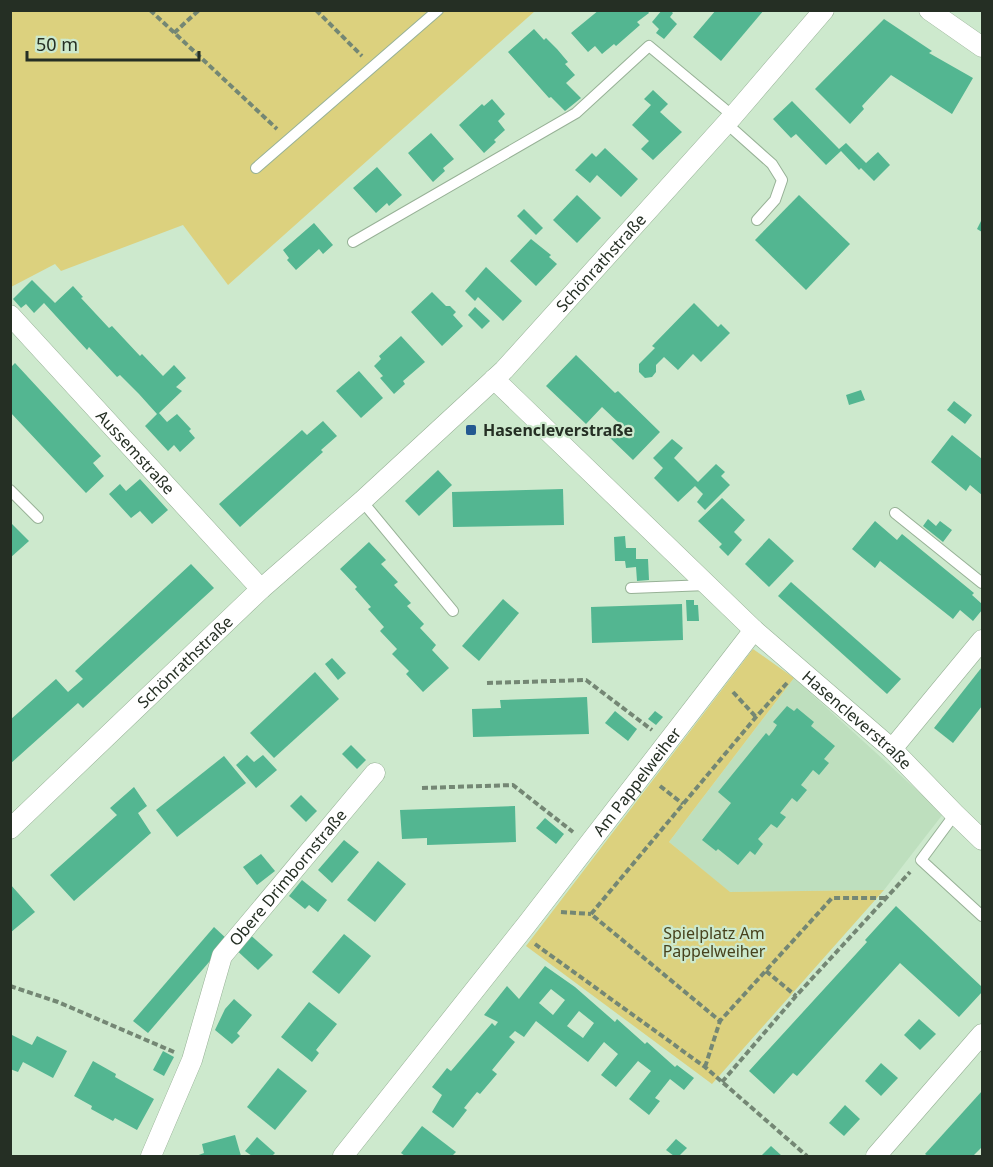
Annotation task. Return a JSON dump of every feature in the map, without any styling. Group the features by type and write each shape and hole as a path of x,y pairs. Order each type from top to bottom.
{"street":[{"name":"Schönrathstraße","path":"10,829 261,589 362,501 494,379 729,119 824,10"},
{"path":"929,10 982,47"},
{"name":"Aussemstraße","path":"12,318 261,589"},
{"name":"Hasencleverstraße","path":"494,379 753,630 892,749 982,840"},
{"name":"Am Pappelweiher","path":"343,1156 753,630"},
{"path":"892,749 982,640"},
{"name":"Obere Drimbornstraße","path":"151,1156 192,1060 222,956 375,773"},
{"path":"876,1156 982,1034"}],"lane":[{"path":"256,168 438,10"},
{"path":"353,242 576,113 649,46 729,119 772,164 782,180 775,200 757,220"},
{"path":"10,490 38,518"},
{"path":"362,501 453,611"},
{"path":"895,513 982,583"},
{"path":"631,588 707,585"},
{"path":"955,814 921,860 982,916"}],"path":[{"path":"150,10 289,140"},
{"path":"174,33 199,10"},
{"path":"316,10 373,67"},
{"path":"720,1021 591,914 756,717 800,669"},
{"path":"718,676 756,717"},
{"path":"488,683 586,680 667,742"},
{"path":"644,772 683,804"},
{"path":"422,788 513,785 588,843"},
{"path":"722,1082 796,996 921,860"},
{"path":"705,1067 720,1021 832,898 886,898"},
{"path":"519,933 705,1067 807,1156"},
{"path":"766,971 796,996"},
{"path":"10,986 58,1002 192,1060"}],"shaded area":[{"path":"794,678 943,814 884,890 729,892 669,842"}],"green space":[{"path":"11,11 535,11 228,285 183,225 61,271 55,264 11,287"},
{"name":"Spielplatz Am Pappelweiher","path":"753,649 794,678 669,842 730,892 884,890 712,1084 526,946"}],"building":[{"path":"599,10 647,10 649,13 637,22 640,25 616,46 614,44 602,54 595,46 588,52 571,33"},
{"path":"662,10 670,10 673,13 670,17 677,24 664,39 656,33 659,29 652,22"},
{"path":"716,10 764,10 721,61 693,37"},
{"path":"884,19 932,51 929,53 973,78 952,114 891,75 862,106 864,109 850,124 815,89"},
{"path":"534,29 557,49 568,62 565,64 575,75 566,83 581,98 565,111 551,97 549,98 508,52"},
{"path":"653,90 668,104 660,112 682,132 653,160 641,149 649,141 632,125 651,105 644,99"},
{"path":"492,99 505,114 498,121 505,130 484,153 459,125 482,104 484,106"},
{"path":"792,101 839,149 846,143 866,163 878,152 890,165 874,181 861,168 859,170 841,151 826,165 796,134 791,138 773,119"},
{"path":"431,133 454,159 443,168 445,171 433,182 408,153"},
{"path":"605,148 638,179 621,197 597,175 590,183 575,170 592,153 596,157"},
{"path":"377,167 402,195 389,206 387,203 376,213 353,188"},
{"path":"577,195 601,218 577,243 553,220"},
{"path":"799,195 850,244 806,290 755,240"},
{"path":"524,209 543,228 536,235 517,216"},
{"path":"982,219 982,232 977,229"},
{"path":"314,223 333,245 323,254 319,249 296,270 287,260 289,258 283,250"},
{"path":"531,239 551,255 549,257 557,264 536,286 510,261"},
{"path":"486,267 522,301 503,321 478,297 475,301 465,291"},
{"path":"32,280 55,303 73,286 109,328 112,326 140,356 142,354 163,376 174,365 186,378 176,387 182,391 159,413 167,422 177,414 191,429 189,431 195,438 180,452 174,445 168,451 145,426 157,414 120,375 117,377 89,347 87,350 44,303 34,313 26,304 21,308 13,299"},
{"path":"432,292 456,312 453,315 463,326 442,346 411,312"},
{"path":"694,303 718,327 721,324 730,333 701,362 693,354 678,370 664,357 656,365 656,372 652,377 645,378 639,372 639,364 655,348 652,346"},
{"path":"475,307 490,321 482,329 468,315"},
{"path":"401,336 425,362 403,381 405,384 394,394 380,378 383,376 374,366 381,359 379,356"},
{"path":"576,355 615,393 618,391 660,432 633,460 608,436 620,424 602,407 586,424 546,386"},
{"path":"15,363 101,456 93,463 104,476 86,493 10,412 10,368"},
{"path":"359,371 383,398 361,418 336,391"},
{"path":"861,390 865,400 849,405 846,395"},
{"path":"954,401 972,415 965,424 947,410"},
{"path":"323,421 337,436 321,450 323,452 240,527 219,504 302,430 307,435"},
{"path":"952,435 982,459 982,495 970,485 966,491 931,462"},
{"path":"672,439 683,448 674,458 698,482 716,464 725,472 721,476 730,485 705,510 697,502 703,494 695,486 678,502 654,478 663,468 653,458"},
{"path":"438,470 452,485 419,516 405,501"},
{"path":"140,479 168,510 152,524 140,511 131,518 109,494 120,484 126,491"},
{"path":"563,489 564,525 453,527 452,492"},
{"path":"722,498 745,520 734,532 742,540 728,556 719,547 722,544 698,521"},
{"path":"928,519 936,526 940,521 952,530 943,542 923,526"},
{"path":"875,521 897,540 902,534 974,593 972,595 982,604 982,610 973,621 960,610 953,619 880,561 875,568 852,549"},
{"path":"10,522 29,541 10,558"},
{"path":"625,536 626,548 636,548 636,559 648,559 649,580 637,581 636,567 626,568 625,561 615,561 614,537"},
{"path":"769,538 794,561 769,587 745,564"},
{"path":"369,542 386,560 381,564 398,582 394,585 411,603 407,606 424,624 420,628 436,645 432,650 449,668 423,692 406,674 409,671 392,654 397,649 380,631 384,627 368,609 371,607 340,569"},
{"path":"191,564 214,588 83,708 78,703 10,764 10,720 56,679 68,692 83,679 75,671"},
{"path":"791,582 901,679 887,694 778,596"},
{"path":"503,599 519,613 479,661 462,646"},
{"path":"686,600 694,600 694,605 698,605 699,621 687,621"},
{"path":"682,604 683,640 592,643 591,607"},
{"path":"332,658 346,673 338,680 325,664"},
{"path":"982,667 982,706 953,743 934,728"},
{"path":"315,672 339,699 274,758 250,733"},
{"path":"587,697 589,734 473,737 472,709 501,708 500,700"},
{"path":"787,706 794,711 797,708 814,722 811,726 835,746 824,759 829,763 819,775 813,770 801,785 807,790 797,802 792,798 780,813 786,817 777,828 771,824 758,839 763,844 755,855 750,851 738,865 702,840 731,803 718,792 766,733 769,736 777,725 773,722"},
{"path":"615,711 637,729 628,741 605,723"},
{"path":"655,711 663,717 656,725 648,719"},
{"path":"351,745 366,760 357,769 342,754"},
{"path":"247,755 254,762 263,755 277,770 256,788 236,765"},
{"path":"224,756 246,783 177,837 156,810"},
{"path":"134,787 147,806 138,813 151,833 74,901 50,875 117,815 110,808"},
{"path":"301,795 317,811 306,822 290,806"},
{"path":"515,806 516,842 427,845 427,838 402,839 400,810"},
{"path":"545,818 564,834 556,844 536,828"},
{"path":"344,840 359,852 332,883 318,870"},
{"path":"261,854 275,871 257,885 243,867"},
{"path":"378,861 406,884 375,922 347,900"},
{"path":"302,880 327,900 318,912 309,905 305,909 289,896"},
{"path":"10,884 35,912 10,933"},
{"path":"896,906 982,987 982,992 959,1017 900,963 797,1076 793,1073 774,1094 749,1071 867,942 865,940"},
{"path":"214,927 228,940 148,1033 133,1021"},
{"path":"247,932 273,955 258,970 233,947"},
{"path":"344,934 371,956 339,994 312,972"},
{"path":"545,966 575,987 615,1022 617,1019 675,1067 677,1065 694,1078 684,1090 670,1079 655,1098 660,1101 649,1115 629,1099 651,1071 638,1061 616,1087 601,1075 618,1054 604,1042 588,1062 536,1021 524,1037 515,1031 509,1037 515,1042 492,1070 497,1074 480,1094 477,1092 464,1108 467,1110 453,1128 432,1112 442,1095 432,1087 447,1068 451,1071 492,1023 495,1026 498,1022 484,1015 507,986 519,999","holes":["551,989 565,1000 553,1015 539,1003","579,1011 594,1023 583,1038 567,1026"]},
{"path":"234,999 252,1015 237,1033 240,1036 232,1044 215,1030 225,1009"},
{"path":"309,1002 337,1024 316,1050 319,1053 312,1062 281,1037"},
{"path":"919,1019 936,1034 920,1050 904,1035"},
{"path":"10,1034 32,1045 37,1036 67,1051 53,1078 23,1062 18,1072 10,1069"},
{"path":"163,1051 174,1057 164,1076 153,1070"},
{"path":"93,1061 116,1074 115,1077 154,1099 137,1130 115,1118 113,1121 74,1096"},
{"path":"881,1063 898,1078 881,1096 865,1081"},
{"path":"278,1068 307,1091 275,1130 247,1107"},
{"path":"982,1091 982,1147 973,1156 928,1156 925,1154"},
{"path":"845,1105 860,1119 844,1136 829,1123"},
{"path":"422,1126 456,1152 452,1156 405,1156 401,1153"},
{"path":"235,1135 241,1156 196,1156 204,1153 202,1144"},
{"path":"257,1137 275,1153 272,1156 252,1156 245,1151"},
{"path":"676,1139 687,1148 679,1156 674,1156 666,1150"},
{"path":"771,1146 782,1156 761,1156"}],"place":[{"name":"Hasencleverstraße","path":"471,430"}]}
